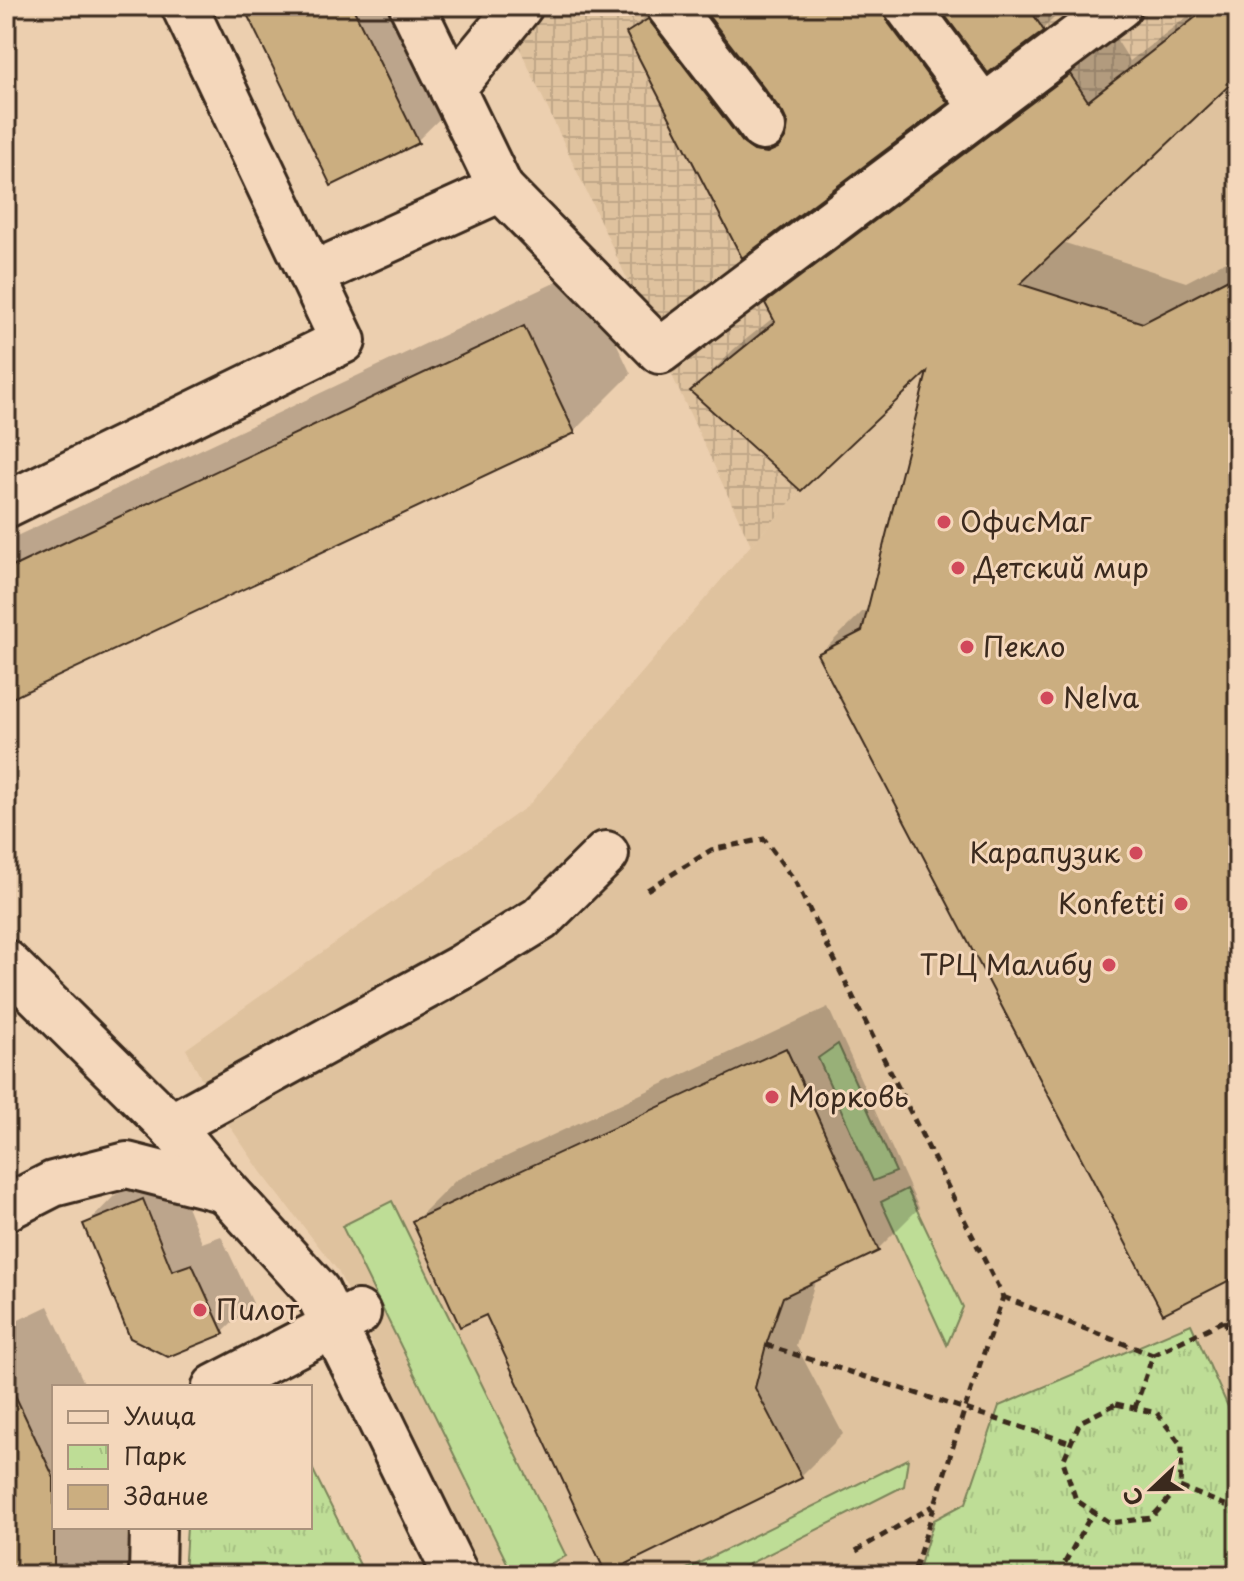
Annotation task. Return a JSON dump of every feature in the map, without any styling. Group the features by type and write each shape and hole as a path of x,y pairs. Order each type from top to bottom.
{"street":[{"path":"6,505 343,341 184,6"},
{"path":"412,6 501,189 660,351 1119,6"},
{"path":"452,89 520,6"},
{"path":"669,6 763,128"},
{"path":"907,6 983,108"},
{"path":"311,275 501,189"},
{"path":"171,1126 460,968 540,919 606,854"},
{"path":"6,963 171,1126 225,1190 346,1319 456,1575"},
{"path":"6,1208 53,1184 127,1165 225,1190"},
{"path":"219,1385 346,1319"},
{"path":"152,1575 153,1529"}],"path":[{"path":"641,894 711,850 764,839 795,881 1003,1297 1153,1355"},
{"path":"913,1575 1003,1297"},
{"path":"1135,1408 1153,1355 1238,1314"},
{"path":"1225,1320 1238,1376"},
{"path":"766,1345 1071,1443"},
{"path":"1116,1404 1157,1413 1182,1446 1180,1487 1151,1518 1110,1523 1076,1500 1063,1461 1071,1443 1080,1422 1116,1404"},
{"path":"1180,1487 1238,1510"},
{"path":"856,1551 934,1505"},
{"path":"1058,1575 1093,1512"}],"shaded area":[{"path":"500,6 1238,6 1238,77 801,491 751,545"},
{"path":"1238,77 1238,1575 481,1575 338,1271 261,1172 214,1103 186,1049 528,806 751,545 801,491"}],"green space":[{"path":"838,1044 896,1172 873,1181 818,1058"},
{"path":"907,1189 963,1307 947,1345 881,1202"},
{"path":"392,1201 566,1556 528,1575 513,1575 342,1226"},
{"path":"1191,1324 1238,1429 1238,1575 917,1575 934,1520 966,1503 999,1406"},
{"path":"908,1459 904,1486 727,1575 675,1575"},
{"path":"312,1468 365,1575 184,1575 187,1529 312,1529"}],"building":[{"path":"243,6 352,6 419,143 331,186"},
{"path":"701,6 882,6 887,21 948,103 742,258 626,33 648,19 744,144 754,151 767,153 778,148 786,137 788,124 783,113"},
{"path":"938,6 1028,6 1044,31 988,73"},
{"name":"ТРЦ Малибу","path":"1210,6 1238,6 1238,77 1020,284 1143,323 1238,274 1238,1276 1163,1314 817,654 862,631 927,372 801,491 690,391 775,322 765,303 1070,74 1088,101"},
{"path":"524,326 575,433 6,701 6,570"},
{"path":"786,1048 879,1251 783,1297 766,1345 755,1388 802,1478 606,1574 486,1315 460,1327 412,1221"},
{"path":"143,1199 172,1271 192,1264 224,1334 168,1357 130,1338 83,1224"},
{"path":"6,1376 52,1474 54,1575 6,1575"}],"place":[{"name":"ОфисМаг","path":"944,522"},
{"name":"Детский мир","path":"958,568"},
{"name":"Пекло","path":"967,647"},
{"name":"Nelva","path":"1047,698"},
{"name":"Карапузик","path":"1136,853"},
{"name":"Konfetti","path":"1181,904"},
{"name":"ТРЦ Малибу","path":"1109,965"},
{"name":"Морковь","path":"772,1097"},
{"name":"Пилот","path":"200,1310"}]}
